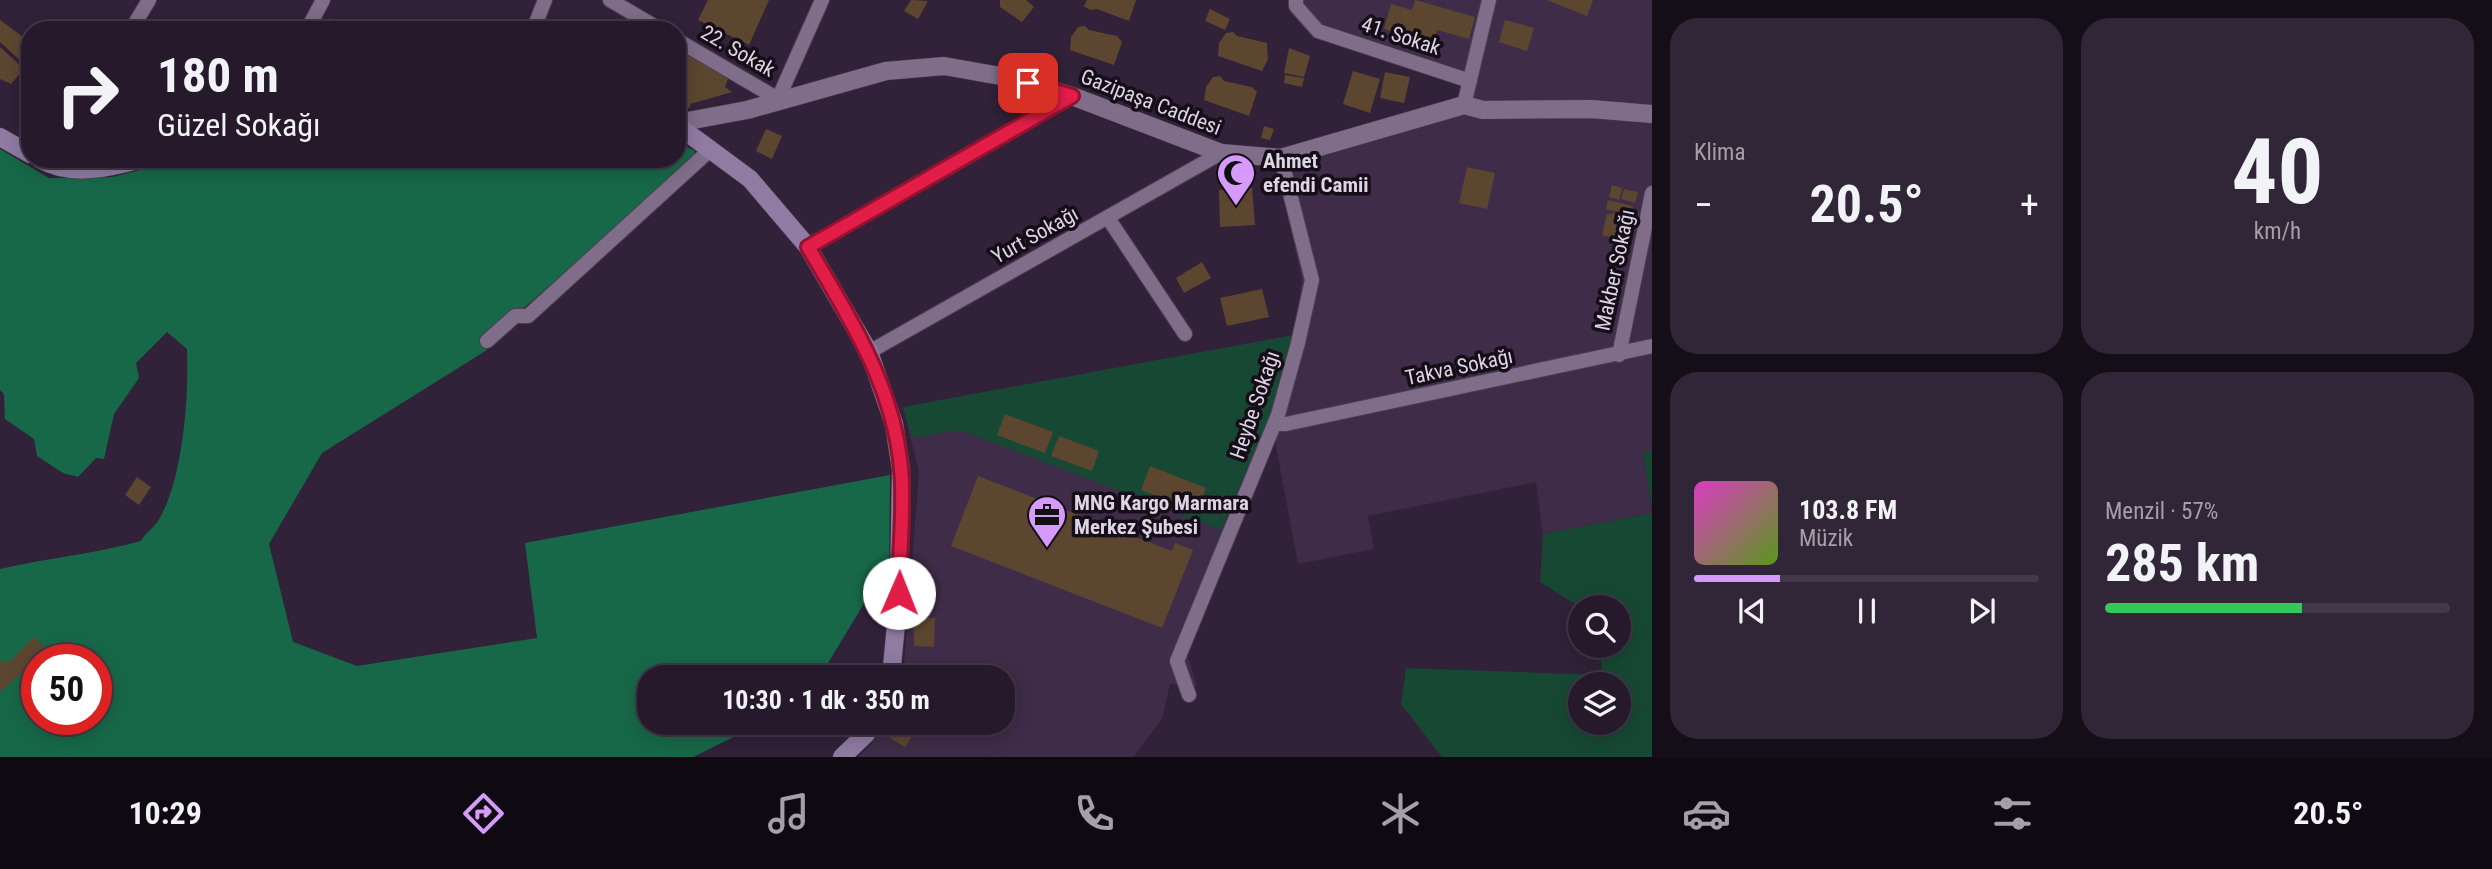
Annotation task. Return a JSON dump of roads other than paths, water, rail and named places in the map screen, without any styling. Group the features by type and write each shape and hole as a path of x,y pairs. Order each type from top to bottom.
{"main road":[{"path":"686,131 750,179 808,247 870,352 894,425 901,469 899,593 892,665"},
{"path":"0,137 21,149"},
{"path":"842,757 865,735"}],"street":[{"path":"136,21 149,0"},
{"path":"312,21 323,0"},
{"path":"537,21 545,0"},
{"path":"610,0 646,21"},
{"path":"778,99 822,0"},
{"name":"41. Sokak","path":"1296,0 1296,6 1318,31 1470,81"},
{"path":"1464,105 1489,0"},
{"name":"22. Sokak","path":"686,45 778,99"},
{"name":"Gazipaşa Caddesi","path":"686,122 747,110 778,99 886,71 944,66 1006,77 1072,96 1221,153 1281,158 1464,105 1483,110 1591,109 1652,114"},
{"path":"808,247 1072,96"},
{"path":"487,341 515,316 528,316 710,150"},
{"name":"Yurt Sokağı","path":"870,352 1221,153"},
{"name":"Heybe Sokağı","path":"1189,695 1177,661 1274,424 1298,343 1312,279 1281,158"},
{"name":"Makber Sokağı","path":"1619,355 1652,193"},
{"path":"1108,218 1185,334"},
{"name":"Takva Sokağı","path":"1274,424 1619,355 1652,346"}],"place":[{"name":"Ahmet efendi Camii","path":"1236,207"},
{"name":"MNG Kargo Marmara Merkez Şubesi","path":"1047,549"}]}
